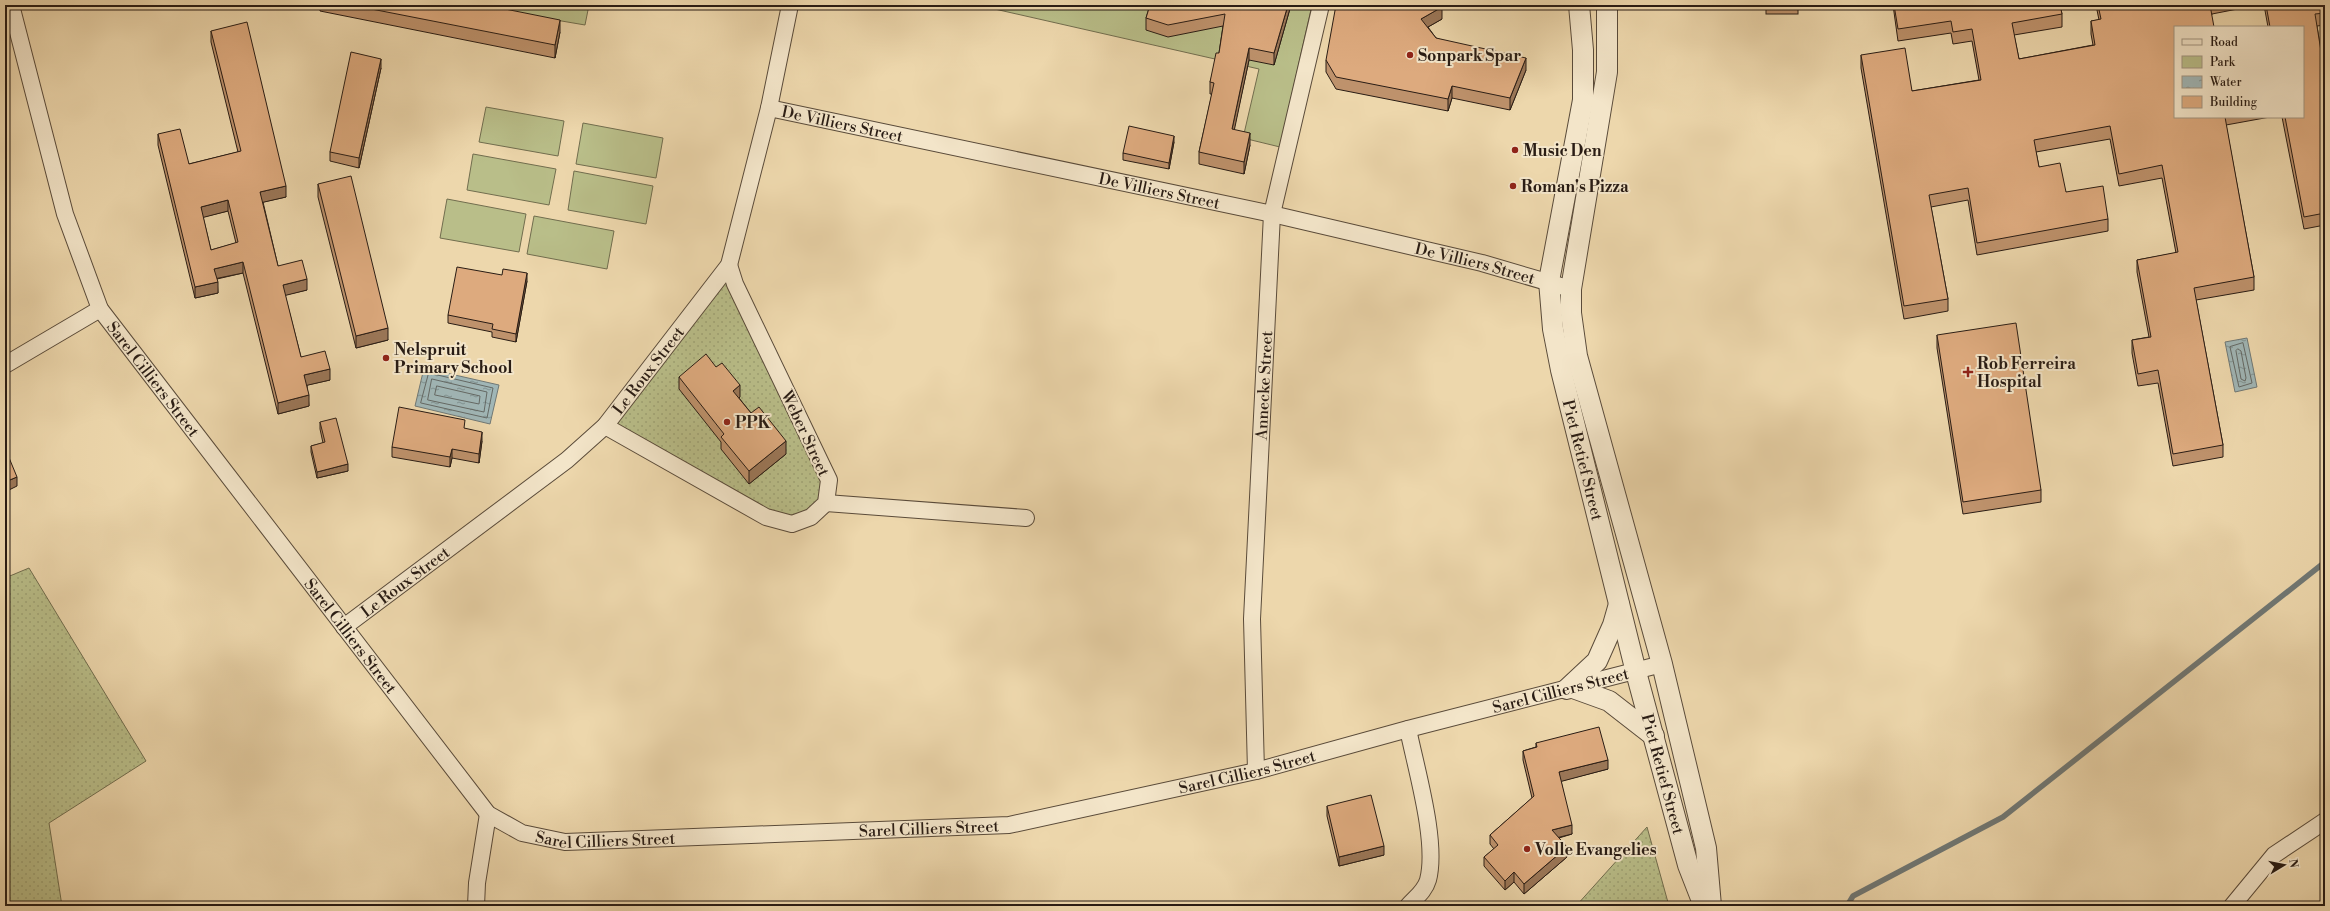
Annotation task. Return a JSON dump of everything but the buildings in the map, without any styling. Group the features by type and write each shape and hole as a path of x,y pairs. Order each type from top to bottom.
{"street":[{"name":"Sarel Cilliers Street","path":"11,5 65,214 100,309 488,814 522,833 565,842 1010,825 1256,771 1408,729 1570,689 1662,664"},
{"name":"Le Roux Street","path":"344,627 568,460 605,426 729,265 769,108 790,5"},
{"name":"Annecke Street","path":"1256,771 1252,619 1272,214 1321,5"},
{"name":"Piet Retief Street","path":"1579,5 1583,50 1583,100 1549,281 1553,328 1561,370 1636,672 1688,865 1704,906"},
{"name":"Piet Retief Street","path":"1607,5 1608,72 1571,289 1571,313 1577,356 1662,664 1706,848 1711,906"},
{"name":"De Villiers Street","path":"769,108 1272,214 1482,263 1549,281 1571,289"},
{"name":"Weber Street","path":"729,265 735,284 829,480 826,503"},
{"path":"5,365 100,309"},
{"path":"605,426 766,517 792,524 811,517 826,503 1026,518"},
{"path":"1619,603 1613,625 1597,661 1570,689 1609,701 1654,736"},
{"path":"1408,729 1431,842 1428,880 1421,893 1408,906"},
{"path":"476,906 477,883 488,814"},
{"path":"2232,906 2274,856 2325,821"}],"green space":[{"path":"468,5 589,5 585,25"},
{"path":"977,5 1312,5 1280,147 1243,138 1259,69"},
{"path":"486,107 564,121 558,156 479,142"},
{"path":"583,123 663,138 656,178 576,164"},
{"path":"473,154 556,169 549,205 467,190"},
{"path":"574,171 653,186 646,224 568,210"},
{"path":"447,199 526,214 519,252 440,238"},
{"path":"534,216 614,231 607,269 527,254"},
{"path":"729,265 829,480 824,504 792,524 605,426"},
{"path":"29,568 146,761 49,823 62,906 5,906 5,578"},
{"path":"1647,827 1669,906 1576,906"}],"water":[{"path":"2247,338 2257,387 2235,392 2225,342"},
{"path":"424,368 499,385 490,424 415,406"}],"waterway":[{"path":"1847,906 1853,896 2003,817 2325,562"}],"place":[{"name":"Sonpark Spar","path":"1410,55"},
{"name":"Music Den","path":"1515,150"},
{"name":"Roman's Pizza","path":"1513,186"},
{"name":"Nelspruit Primary School","path":"386,358"},
{"name":"Rob Ferreira Hospital","path":"1968,372"},
{"name":"PPK","path":"727,422"},
{"name":"Volle Evangelies","path":"1527,849"}]}
